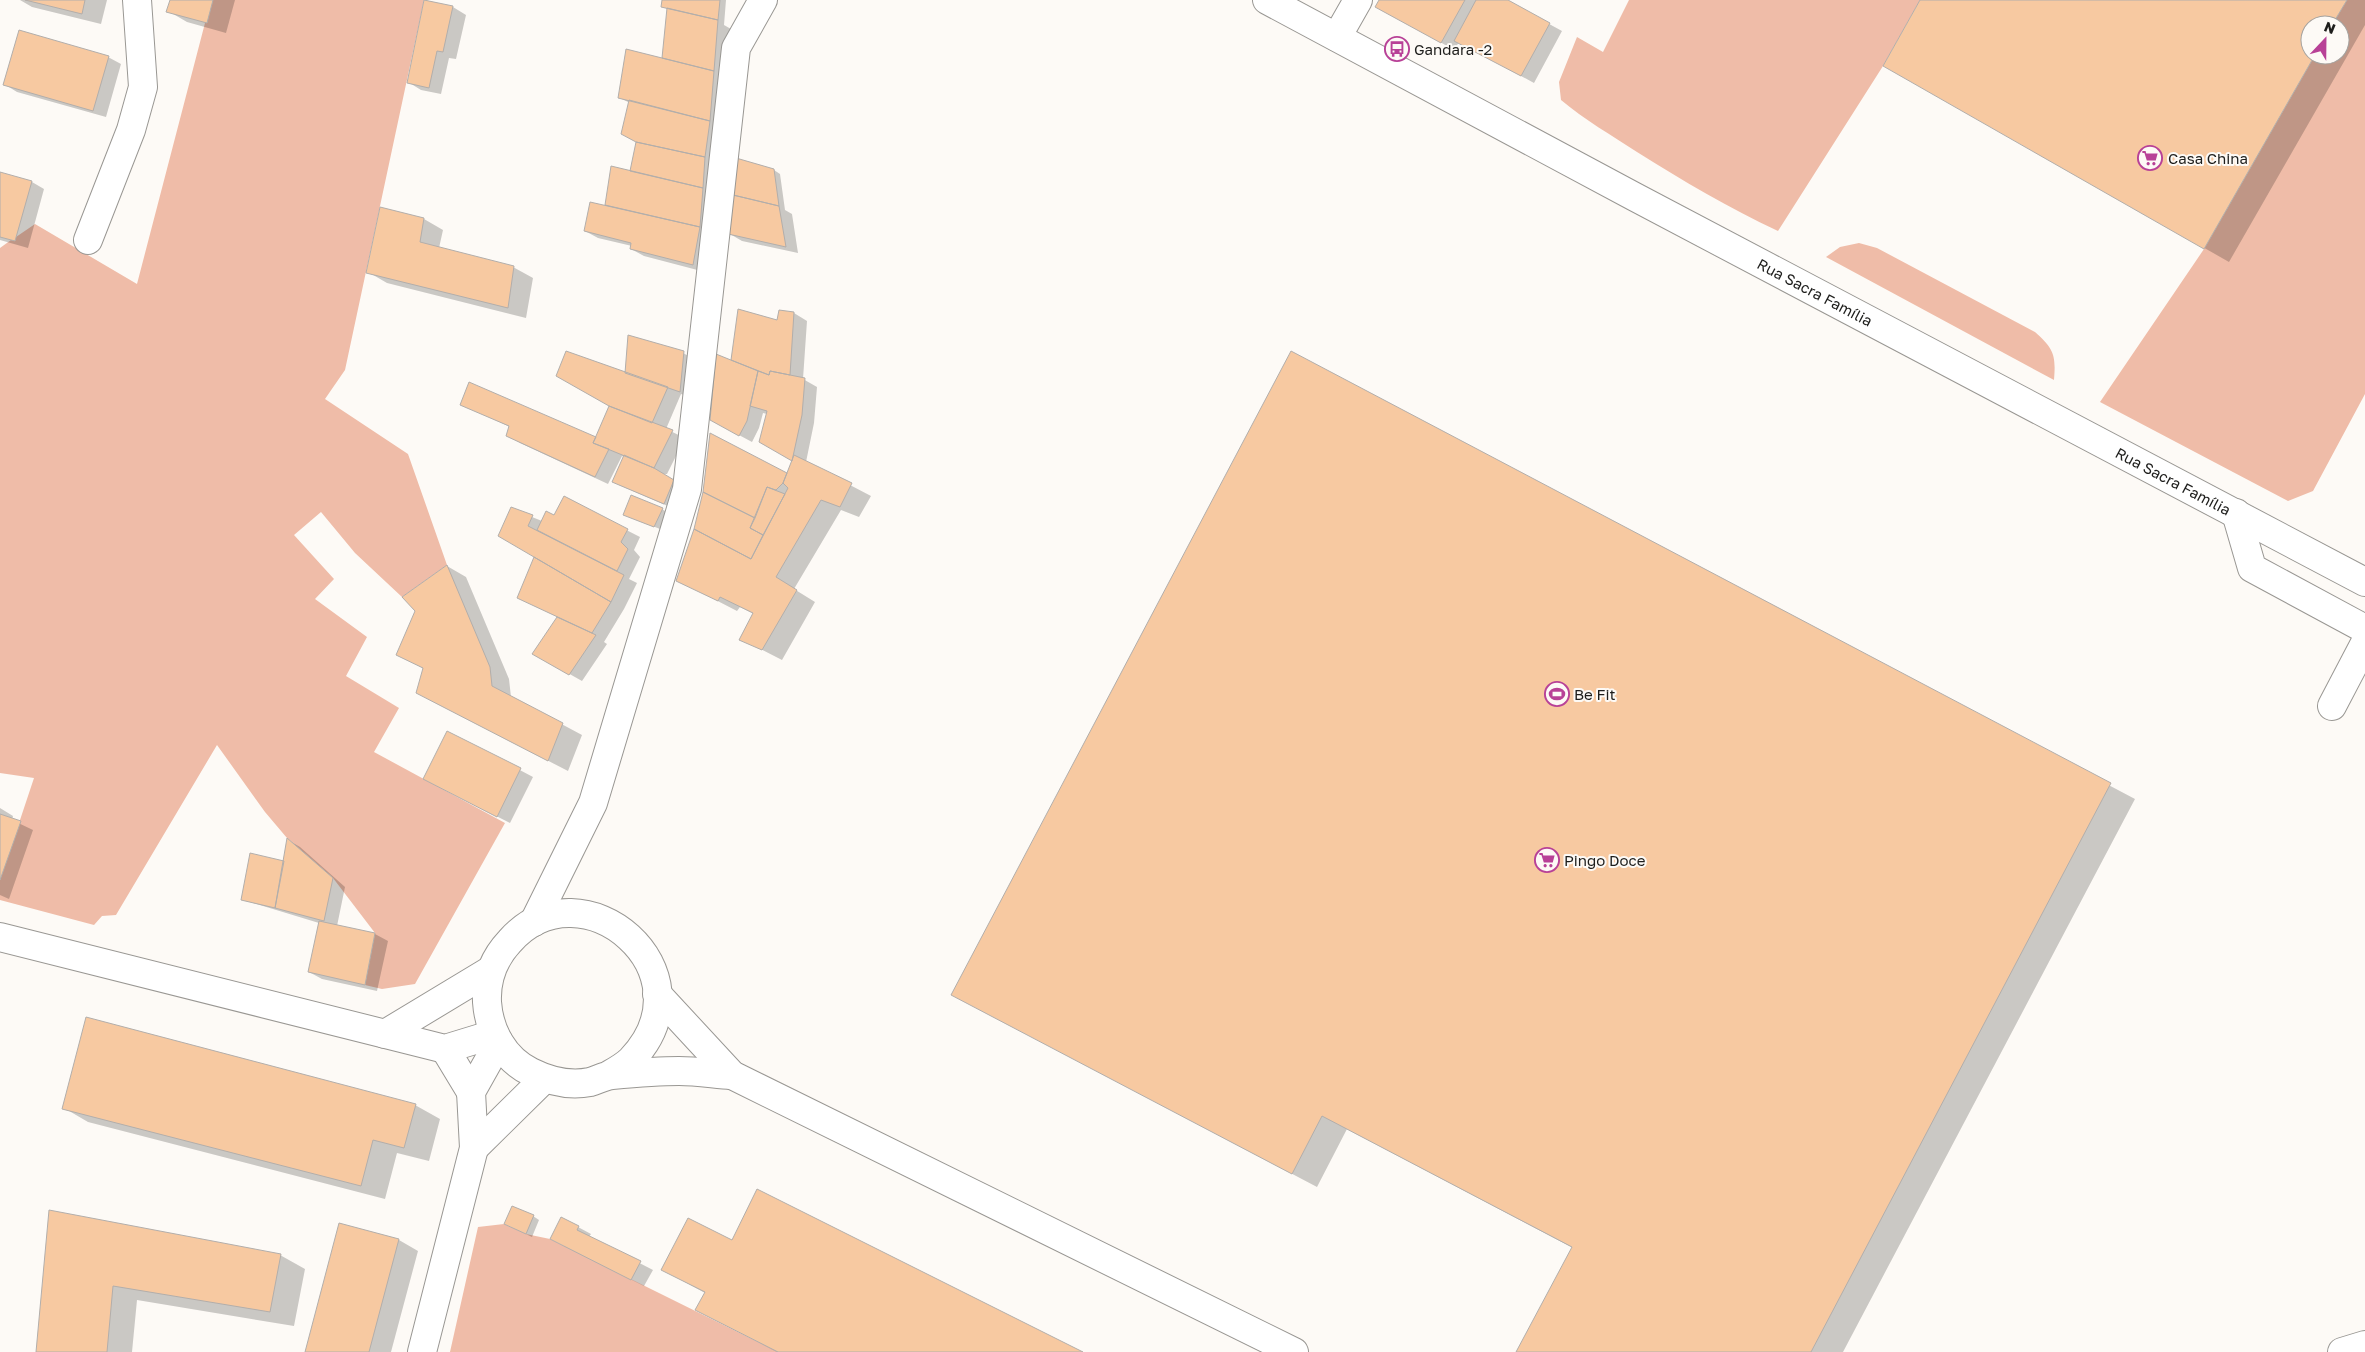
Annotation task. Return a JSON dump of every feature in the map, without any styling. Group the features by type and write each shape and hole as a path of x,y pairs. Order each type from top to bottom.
{"street":[{"path":"88,240 131,130 143,87 137,0"},
{"path":"534,922 593,803 687,489 736,48 763,0"},
{"name":"Rua Sacra Família","path":"1266,0 2365,582"},
{"path":"1336,37 1358,0"},
{"path":"2236,513 2252,568 2365,628"},
{"path":"2332,706 2365,643"},
{"path":"609,1076 630,1061 646,1042 655,1018 657,994 649,962 634,940 613,924 588,915 549,916 534,922 516,934 501,951 491,970 487,992 488,1013 496,1038 510,1058 526,1070 544,1079 566,1083 588,1082 609,1076 680,1071 732,1075"},
{"path":"0,938 445,1048 496,1038"},
{"path":"385,1034 491,970"},
{"path":"657,994 732,1075 1294,1352"},
{"path":"471,1092 496,1038"},
{"path":"422,1352 474,1148 471,1092 445,1048"},
{"path":"474,1148 544,1079"},
{"path":"2342,1352 2365,1345"}],"shaded area":[{"path":"211,0 424,0 345,370 325,399 408,454 447,565 402,597 355,553 321,512 294,535 334,579 315,599 367,637 346,676 399,708 374,752 505,823 415,984 382,989 365,985 375,933 333,878 287,838 265,812 217,745 116,915 102,916 94,925 0,900 0,880 34,778 0,773 0,248 11,240 15,241 16,237 35,224 137,284"},
{"path":"1629,0 1920,0 1883,66 1778,231 1724,204 1672,173 1598,127 1561,100 1559,82 1577,37 1603,52"},
{"path":"2347,0 2365,0 2365,394 2313,491 2288,501 2100,402 2204,249 2309,65 2350,65 2350,15 2338,15"},
{"path":"1859,243 1877,248 2035,332 2050,348 2054,358 2054,380 1826,257 1840,247"},
{"path":"504,1224 526,1234 550,1239 778,1352 450,1352 478,1227"}],"building":[{"path":"25,0 85,0 82,14"},
{"path":"170,0 213,0 207,23 166,12"},
{"path":"424,0 453,6 443,52 437,51 429,88 407,83"},
{"path":"662,0 720,0 718,20 661,7"},
{"path":"1379,0 1465,0 1441,43 1375,7"},
{"path":"1476,0 1508,0 1550,23 1521,76 1454,41"},
{"name":"Casa China","path":"1920,0 2347,0 2338,15 2300,15 2300,65 2309,65 2204,249 1883,66"},
{"path":"667,8 718,20 714,71 662,58"},
{"path":"19,30 109,56 93,111 3,85"},
{"path":"626,49 714,71 710,121 618,98"},
{"path":"629,100 710,121 705,157 636,142 621,134"},
{"path":"636,142 705,157 703,188 630,171"},
{"path":"736,158 774,169 779,206 733,195"},
{"path":"611,166 703,188 700,227 605,205"},
{"path":"0,172 32,181 15,241 0,237"},
{"path":"733,195 779,206 786,247 728,234"},
{"path":"590,202 700,227 693,265 630,249 631,243 584,231"},
{"path":"380,207 424,218 420,242 514,266 508,308 366,273"},
{"path":"738,309 777,320 779,310 794,312 790,375 770,371 769,375 731,360"},
{"path":"628,335 684,351 680,392 625,373"},
{"path":"566,351 668,387 652,423 609,406 556,376"},
{"name":"Pingo Doce","path":"1291,351 2111,783 1811,1352 1516,1352 1572,1247 1322,1116 1292,1174 951,995"},
{"path":"716,354 758,371 747,421 739,436 710,420"},
{"path":"758,371 769,375 770,371 805,378 802,415 792,461 759,442 767,411 750,406"},
{"path":"469,382 596,437 593,443 609,449 595,477 506,436 509,426 460,405"},
{"path":"609,406 673,430 654,468 593,443"},
{"path":"710,433 787,473 783,483 776,490 767,487 755,518 703,492"},
{"path":"624,455 654,468 674,480 664,504 612,482"},
{"path":"794,455 852,483 840,507 821,500 776,577 797,590 762,650 739,640 753,613 720,597 718,601 676,581 694,529 751,559 788,488 783,483"},
{"path":"767,487 785,494 763,535 750,528"},
{"path":"703,492 755,518 750,528 763,535 751,559 694,529"},
{"path":"631,495 663,508 654,527 623,515"},
{"path":"564,496 628,529 621,542 628,549 617,571 537,530 546,511 554,515"},
{"path":"511,507 533,515 528,526 624,575 611,602 498,536"},
{"path":"534,557 611,602 592,633 517,598"},
{"path":"447,565 490,667 492,686 563,723 548,761 416,693 423,668 396,655 415,611 402,597"},
{"path":"557,617 596,635 569,675 532,654"},
{"path":"447,731 521,768 497,817 423,779"},
{"path":"0,814 21,821 0,880"},
{"path":"287,838 333,878 324,921 275,908"},
{"path":"250,853 284,861 275,908 241,900"},
{"path":"319,921 375,933 365,985 308,972"},
{"path":"86,1017 416,1104 404,1148 373,1140 361,1186 62,1109"},
{"path":"757,1189 1083,1352 778,1352 695,1310 705,1292 661,1270 688,1218 732,1240"},
{"path":"512,1206 534,1215 526,1234 504,1224"},
{"path":"49,1210 281,1254 270,1312 113,1286 107,1352 36,1352"},
{"path":"561,1217 579,1226 577,1230 641,1261 631,1280 550,1239"},
{"path":"339,1223 399,1239 369,1352 305,1352"}],"place":[{"name":"Gandara -2","path":"1397,49"},
{"name":"Casa China","path":"2150,158"},
{"name":"Be Fit","path":"1557,694"},
{"name":"Pingo Doce","path":"1547,860"}]}
